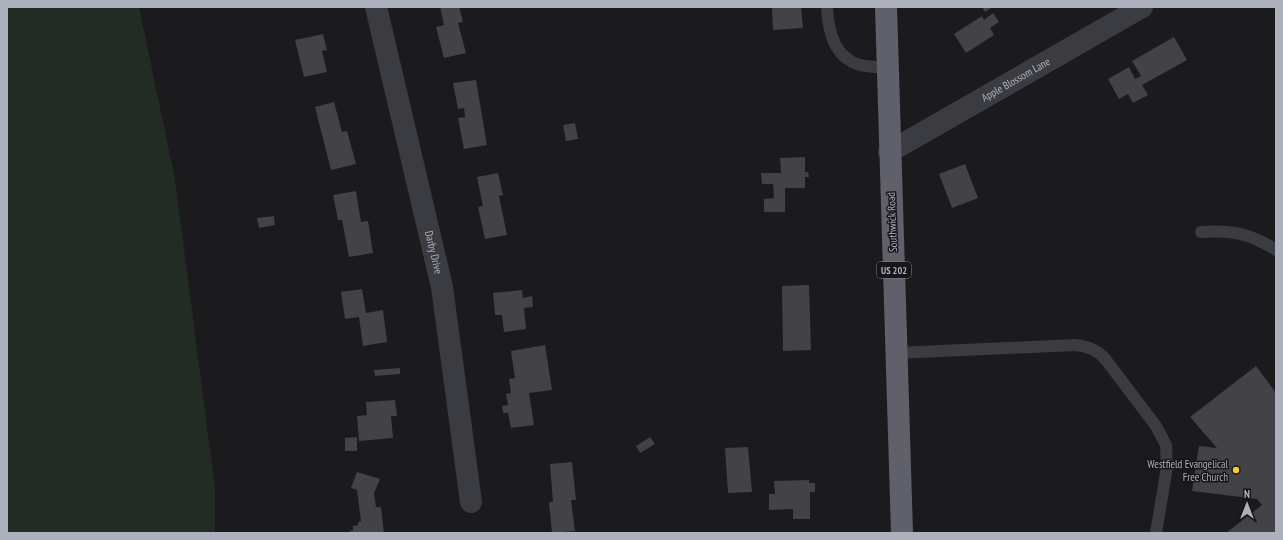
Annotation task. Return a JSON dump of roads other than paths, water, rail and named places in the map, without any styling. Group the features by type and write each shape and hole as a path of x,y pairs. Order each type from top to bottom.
{"highway":[{"name":"Southwick Road","path":"886,7 889,152 902,533"}],"street":[{"name":"Darby Drive","path":"376,7 442,287 471,502"},
{"name":"Apple Blossom Lane","path":"889,152 1142,7"}],"lane":[{"path":"828,7 832,36 841,55 860,65 888,68"},
{"path":"1200,232 1229,231 1245,234 1276,250"},
{"path":"897,353 1075,345 1087,346 1097,352 1106,360 1156,426 1166,445 1167,467 1156,533"}],"place":[{"name":"Westfield Evangelical Free Church","path":"1236,470"}]}
